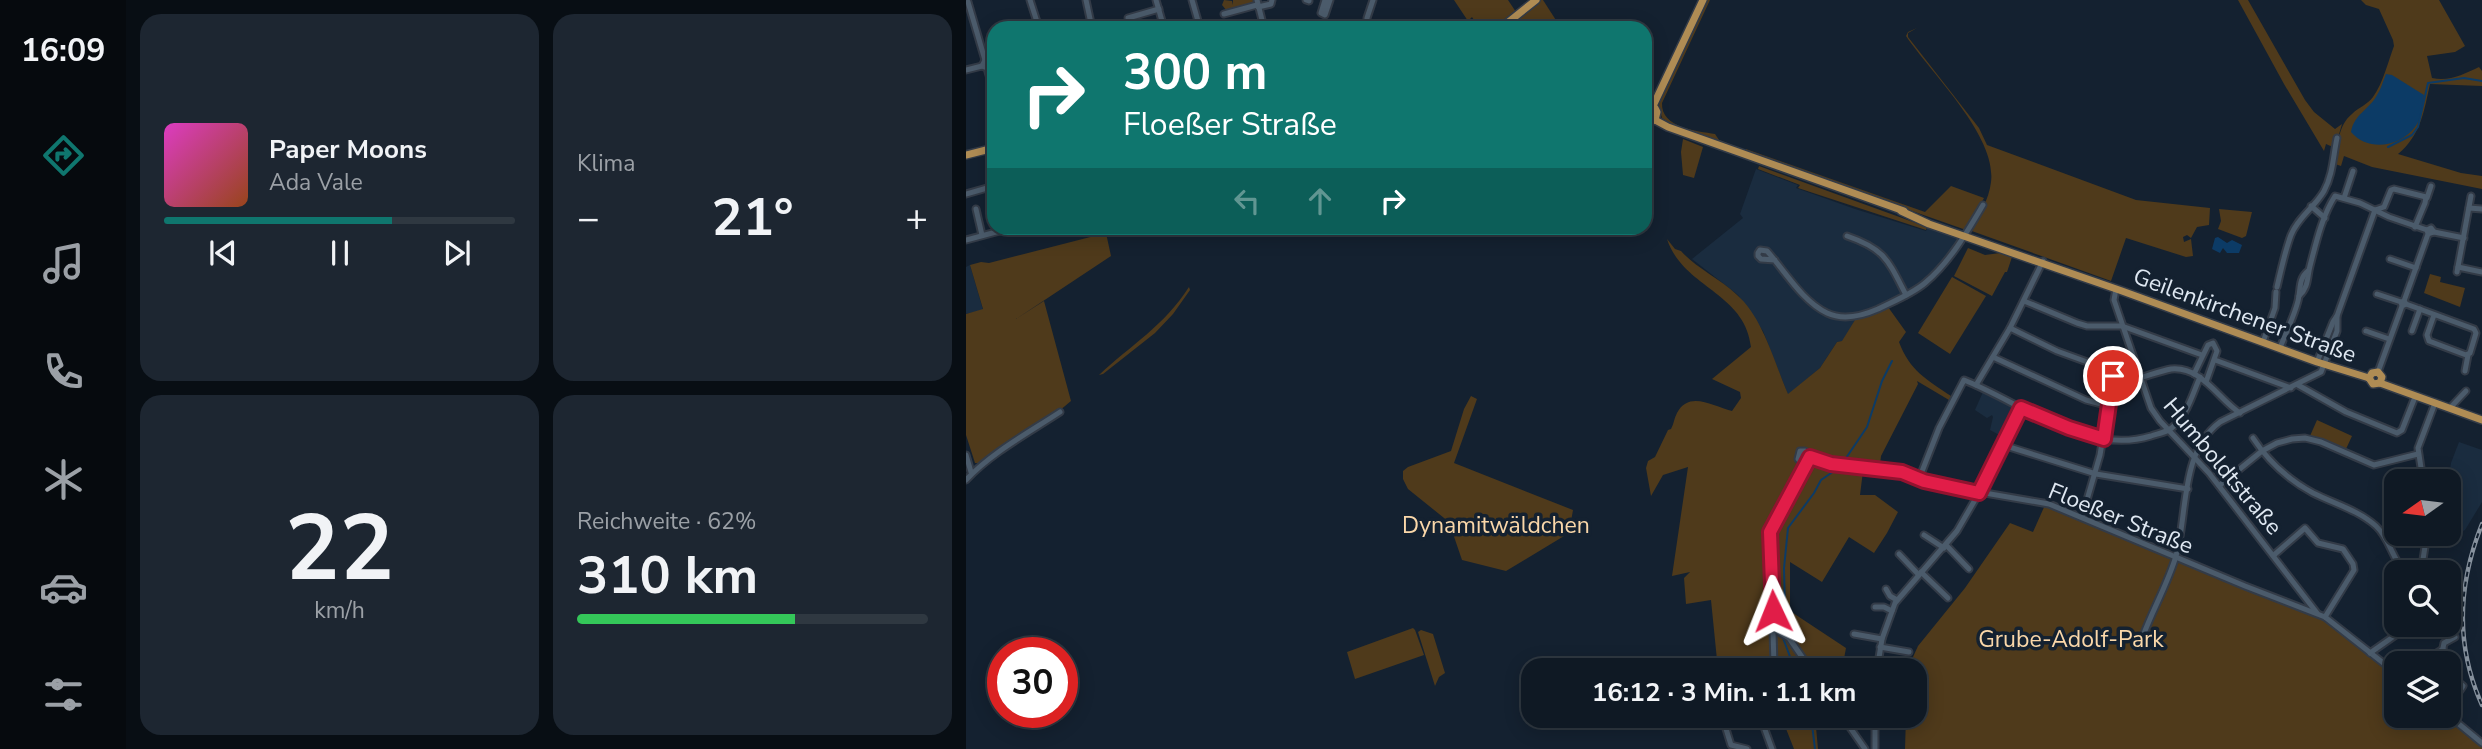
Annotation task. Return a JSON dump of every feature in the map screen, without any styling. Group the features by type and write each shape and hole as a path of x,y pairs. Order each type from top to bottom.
{"main road":[{"path":"1510,21 1536,0"},
{"path":"1652,100 1703,0"},
{"path":"1652,109 1657,113 1655,120 1652,120"},
{"name":"Geilenkirchener Straße","path":"1655,120 1901,211 1929,224 2369,378"},
{"path":"966,155 987,150"},
{"path":"2378,372 2382,377 2380,383 2373,384 2369,378 2372,373 2378,372"},
{"name":"Geilenkirchener Straße","path":"2380,383 2482,420"}],"street":[{"path":"1030,0 1037,21"},
{"path":"1086,0 1090,21"},
{"path":"1156,0 1162,21"},
{"path":"1192,0 1198,21"},
{"path":"1224,14 1257,4 1271,4 1272,0"},
{"path":"1367,21 1373,0"},
{"path":"966,70 987,64 968,1"},
{"path":"1257,4 1262,21"},
{"path":"1128,18 1159,9"},
{"path":"2263,342 2275,307 2276,290 2292,233 2303,214 2323,193 2333,168 2337,138"},
{"path":"2344,198 2353,171"},
{"path":"2415,227 2431,186"},
{"path":"966,194 987,188"},
{"path":"2143,636 2175,556 2194,456 2214,427 2321,372 2321,363 2333,322 2375,211 2384,207 2391,190 2394,189 2427,198"},
{"path":"2470,196 2458,270 2482,272"},
{"path":"2280,348 2299,296 2308,282 2308,271 2325,218 2335,197 2344,198 2429,232 2464,238"},
{"path":"1775,260 1812,302 1824,311 1836,316 1852,317 1868,313 1906,295 1934,274 1965,235 1983,205"},
{"path":"2311,206 2325,218"},
{"path":"2469,208 2482,209"},
{"path":"976,209 982,235"},
{"path":"2378,372 2429,232"},
{"path":"966,240 987,234"},
{"path":"1847,236 1876,248 1885,256 1906,295"},
{"path":"2390,259 2416,268"},
{"path":"1976,385 2010,328 2042,262"},
{"name":"Humboldtstraße","path":"2112,287 2135,367 2151,408 2220,485 2317,613"},
{"path":"2376,294 2476,331 2465,371"},
{"path":"2024,300 2087,326 2122,326 2202,355"},
{"path":"2412,331 2420,309"},
{"path":"2434,315 2427,335 2429,341 2468,355"},
{"path":"2010,328 2057,351 2116,371 2135,367"},
{"path":"2366,331 2389,340"},
{"path":"1919,478 1939,428 1964,380 2069,428 2104,439 2128,440 2169,430 2186,410 2202,355 2213,342 2217,347 2207,382"},
{"path":"1993,357 2086,400 2109,405"},
{"path":"2215,360 2295,387 2397,433 2402,430 2415,397"},
{"path":"2139,378 2176,369 2197,376 2240,413"},
{"path":"2082,517 2096,474 2116,371"},
{"path":"2450,408 2466,391"},
{"path":"2421,469 2418,453 2421,438 2435,403"},
{"path":"1879,658 1882,639 1898,600 1945,547 1979,493 2021,408"},
{"path":"966,480 971,472 1060,412"},
{"path":"2253,438 2262,451 2295,482 2351,509 2377,527 2398,560"},
{"path":"2220,485 2262,451 2277,443 2305,438 2321,442 2374,466 2418,453"},
{"path":"2003,445 2096,474 2188,489"},
{"path":"966,455 971,472"},
{"name":"Floeßer Straße","path":"1779,631 1770,532 1808,460 1898,472 1979,493 2049,504 2261,593 2317,613 2384,664"},
{"path":"2274,555 2305,528 2318,543 2343,549 2354,570 2325,617"},
{"path":"1924,535 1945,547 1969,569"},
{"path":"1899,554 1948,598"},
{"path":"1886,589 1889,596 1898,600"},
{"path":"1875,607 1892,611"},
{"path":"1774,658 1779,631"},
{"path":"1779,631 1801,658"},
{"path":"1854,634 1882,639"},
{"path":"2370,653 2393,637"},
{"path":"2440,651 2446,640 2455,637"},
{"path":"1880,647 1909,652"},
{"path":"2461,726 2482,743"},
{"path":"1726,728 1731,745 1747,749"},
{"path":"1764,728 1772,749"},
{"path":"1850,728 1865,749"},
{"path":"1875,728 1875,749"}],"shaded area":[{"path":"1756,169 1798,185 1796,188 1855,209 1926,231 1928,227 1966,241 1928,285 1866,318 1843,341 1837,342 1820,368 1788,395 1763,331 1738,295 1692,259 1743,218 1740,214"},
{"path":"970,265 983,310 966,314 966,267"},
{"path":"1983,392 2015,409 2003,437 1990,430 1992,415 1987,418 1975,410"},
{"path":"2459,442 2482,450 2482,502 2465,530 2461,532 2461,469 2450,469"}],"green space":[{"path":"1224,0 1232,1 1233,5 1233,0 1254,0 1254,4 1227,11 1222,5"},
{"path":"1454,0 1508,0 1516,12 1504,21 1475,21 1472,17 1468,21"},
{"path":"1539,0 1543,0 1556,21 1513,21"},
{"path":"1705,0 1710,0 1662,103 1663,111 1667,118 1681,127 1715,134 1719,140 1735,148 1674,126 1662,118 1658,103"},
{"path":"2238,0 2248,0 2314,112 2335,129 2342,124 2335,148 2326,144 2324,151"},
{"path":"2361,0 2439,0 2465,46 2455,52 2427,56 2432,78 2450,78 2479,67 2482,71 2482,86 2430,84 2417,131 2398,154 2461,173 2482,176 2482,189 2372,167 2344,156 2341,166 2335,164 2344,124 2377,91 2394,46 2379,9 2366,5"},
{"path":"1917,28 1908,33 1908,37 1979,128 1987,145 2136,200 2210,208 2209,225 2197,227 2191,238 2187,235 2183,237 2184,242 2191,239 2193,256 2186,257 2126,238 2111,281 1969,230 1988,195 1991,182 1990,164 1973,125 1906,36 1908,32"},
{"path":"1683,139 1703,147 1694,178 1683,175"},
{"path":"1746,149 1925,212 1951,186 1984,198 1966,230 1745,152"},
{"path":"1759,166 1927,227 1926,230 1798,188 1800,185 1758,169"},
{"path":"2219,209 2252,212 2246,236 2242,238 2218,229 2221,221"},
{"path":"1098,235 1106,235 1111,256 1016,319 1044,301 1071,401 981,463 975,463 966,435 966,314 983,309 970,265 989,263"},
{"path":"1667,239 1675,249 1730,289 1754,315 1788,394 1820,368 1855,320 1888,307 1906,332 1899,342 1908,360 1920,374 1951,396 1949,400 1917,381 1918,384 1881,456 1879,472 1863,471 1860,495 1875,495 1898,512 1874,553 1849,537 1822,582 1790,562 1790,611 1846,648 1844,658 1717,658 1711,600 1686,604 1684,578 1690,572 1672,576 1688,467 1663,475 1651,496 1646,468 1648,461 1655,457 1677,413 1688,402 1702,402 1732,411 1741,398 1740,392 1712,379 1751,347 1738,314 1686,269"},
{"path":"1968,248 1985,255 2000,253 2012,257 2007,272 1992,296 1954,276"},
{"path":"2430,274 2441,277 2440,282 2465,288 2460,307 2424,293"},
{"path":"1952,277 1986,296 1950,354 1918,333"},
{"path":"1189,287 1190,290 1173,314 1155,333 1099,375 1158,324"},
{"name":"Dynamitwäldchen","path":"1471,396 1477,399 1454,463 1573,510 1569,533 1506,571 1462,560 1449,522 1408,489 1403,479 1403,471 1408,467 1451,451 1464,409"},
{"path":"2317,420 2352,436 2346,449 2310,436"},
{"name":"Grube-Adolf-Park","path":"2045,505 2320,617 2384,667 2384,728 2459,728 2482,749 1905,749 1906,728 1927,728 1927,658 1912,658 1918,646 1965,588 2010,523 2033,532"},
{"path":"1413,628 1424,655 1355,679 1347,652"},
{"path":"1421,630 1433,634 1445,673 1439,677 1435,686 1418,632"},
{"path":"1786,728 1816,728 1818,749 1794,749"}],"water":[{"path":"2386,74 2424,95 2420,116 2409,134 2393,143 2366,142 2351,132 2358,116 2374,100"},
{"path":"2215,238 2227,243 2232,240 2242,245 2239,253 2227,253 2223,248 2220,253 2212,249"}],"waterway":[{"path":"2388,147 2412,135 2418,127 2428,83 2464,78 2482,81"},
{"path":"1844,461 1867,427 1882,381 1892,361"},
{"path":"1781,632 1785,611 1784,568 1788,528 1821,480 1837,469"},
{"path":"1783,638 1790,658"},
{"path":"1812,728 1815,749"}],"railway":[{"path":"2482,524 2468,569 2463,614 2467,660 2482,705"}],"route":[{"path":"1773,611 1770,532 1810,457 1831,464 1902,472 1924,481 1979,493 2021,408 2104,439 2113,376"}]}
